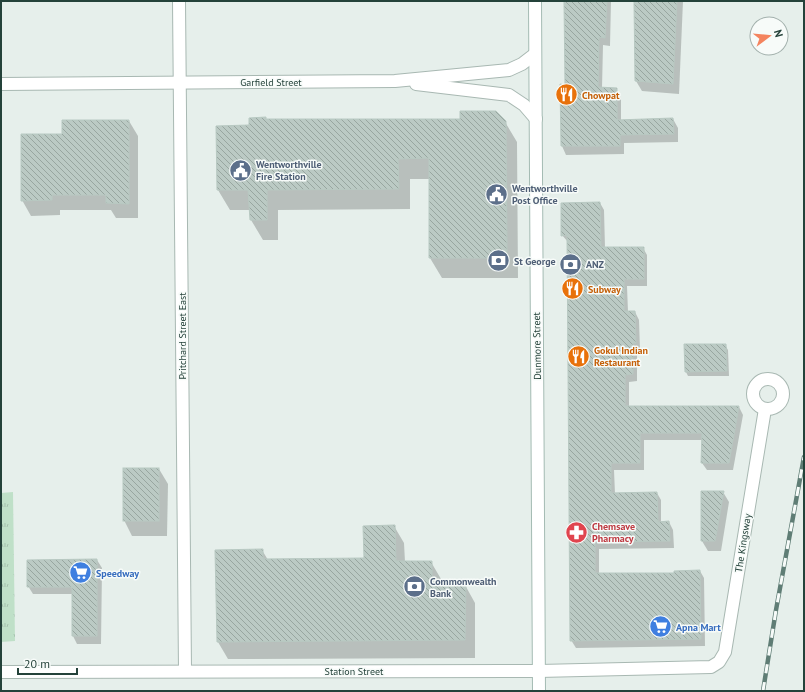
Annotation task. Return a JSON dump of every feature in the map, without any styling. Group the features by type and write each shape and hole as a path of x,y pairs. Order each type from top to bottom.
{"street":[{"name":"Pritchard Street East","path":"179,1 185,671"},
{"name":"Dunmore Street","path":"535,1 540,691"},
{"name":"Garfield Street","path":"1,84 395,81 509,70 522,64 535,54"},
{"path":"395,81 510,94 524,105 536,119"},
{"name":"The Kingsway","path":"706,668 719,662 725,652 765,409"},
{"name":"Station Street","path":"1,672 539,671 706,668"}],"green space":[{"path":"13,492 15,641 1,642 1,493"}],"building":[{"path":"564,1 607,1 605,38 599,37 598,87 617,88 617,120 673,118 674,134 620,135 620,146 561,146 560,84 565,85"},
{"path":"634,1 677,1 673,84 635,81"},
{"path":"460,111 496,111 506,121 507,258 429,258 429,158 398,159 399,189 267,190 267,220 250,220 248,190 217,190 216,126 249,125 249,118 266,117 266,119 460,119"},
{"path":"62,120 129,120 129,204 106,203 106,195 52,195 52,200 21,201 21,134 62,134"},
{"path":"600,202 601,247 644,247 644,279 624,279 624,311 635,311 636,343 633,343 633,374 625,375 625,406 739,406 729,463 701,463 702,433 640,433 640,463 611,463 611,493 657,492 658,522 669,521 670,541 595,542 595,573 674,573 674,571 700,570 701,639 570,641 567,235 561,236 561,203"},
{"path":"684,344 726,344 727,371 685,372"},
{"path":"123,468 159,468 159,521 123,521"},
{"path":"701,491 724,491 715,541 701,541"},
{"path":"395,525 396,561 432,561 432,584 466,584 465,640 217,642 215,550 263,549 263,559 364,558 363,526"},
{"path":"97,559 97,636 72,636 72,587 27,587 27,560"}],"railway":[{"path":"763,691 804,457"}],"place":[{"name":"Chowpat","path":"567,95"},
{"name":"Wentworthville Fire Station","path":"240,170"},
{"name":"Wentworthville Post Office","path":"496,194"},
{"name":"St George","path":"498,261"},
{"name":"ANZ","path":"571,264"},
{"name":"Subway","path":"572,289"},
{"name":"Gokul Indian Restaurant","path":"578,356"},
{"name":"Chemsave Pharmacy","path":"576,532"},
{"name":"Speedway","path":"81,573"},
{"name":"Commonwealth Bank","path":"414,587"},
{"name":"Apna Mart","path":"660,627"}]}
